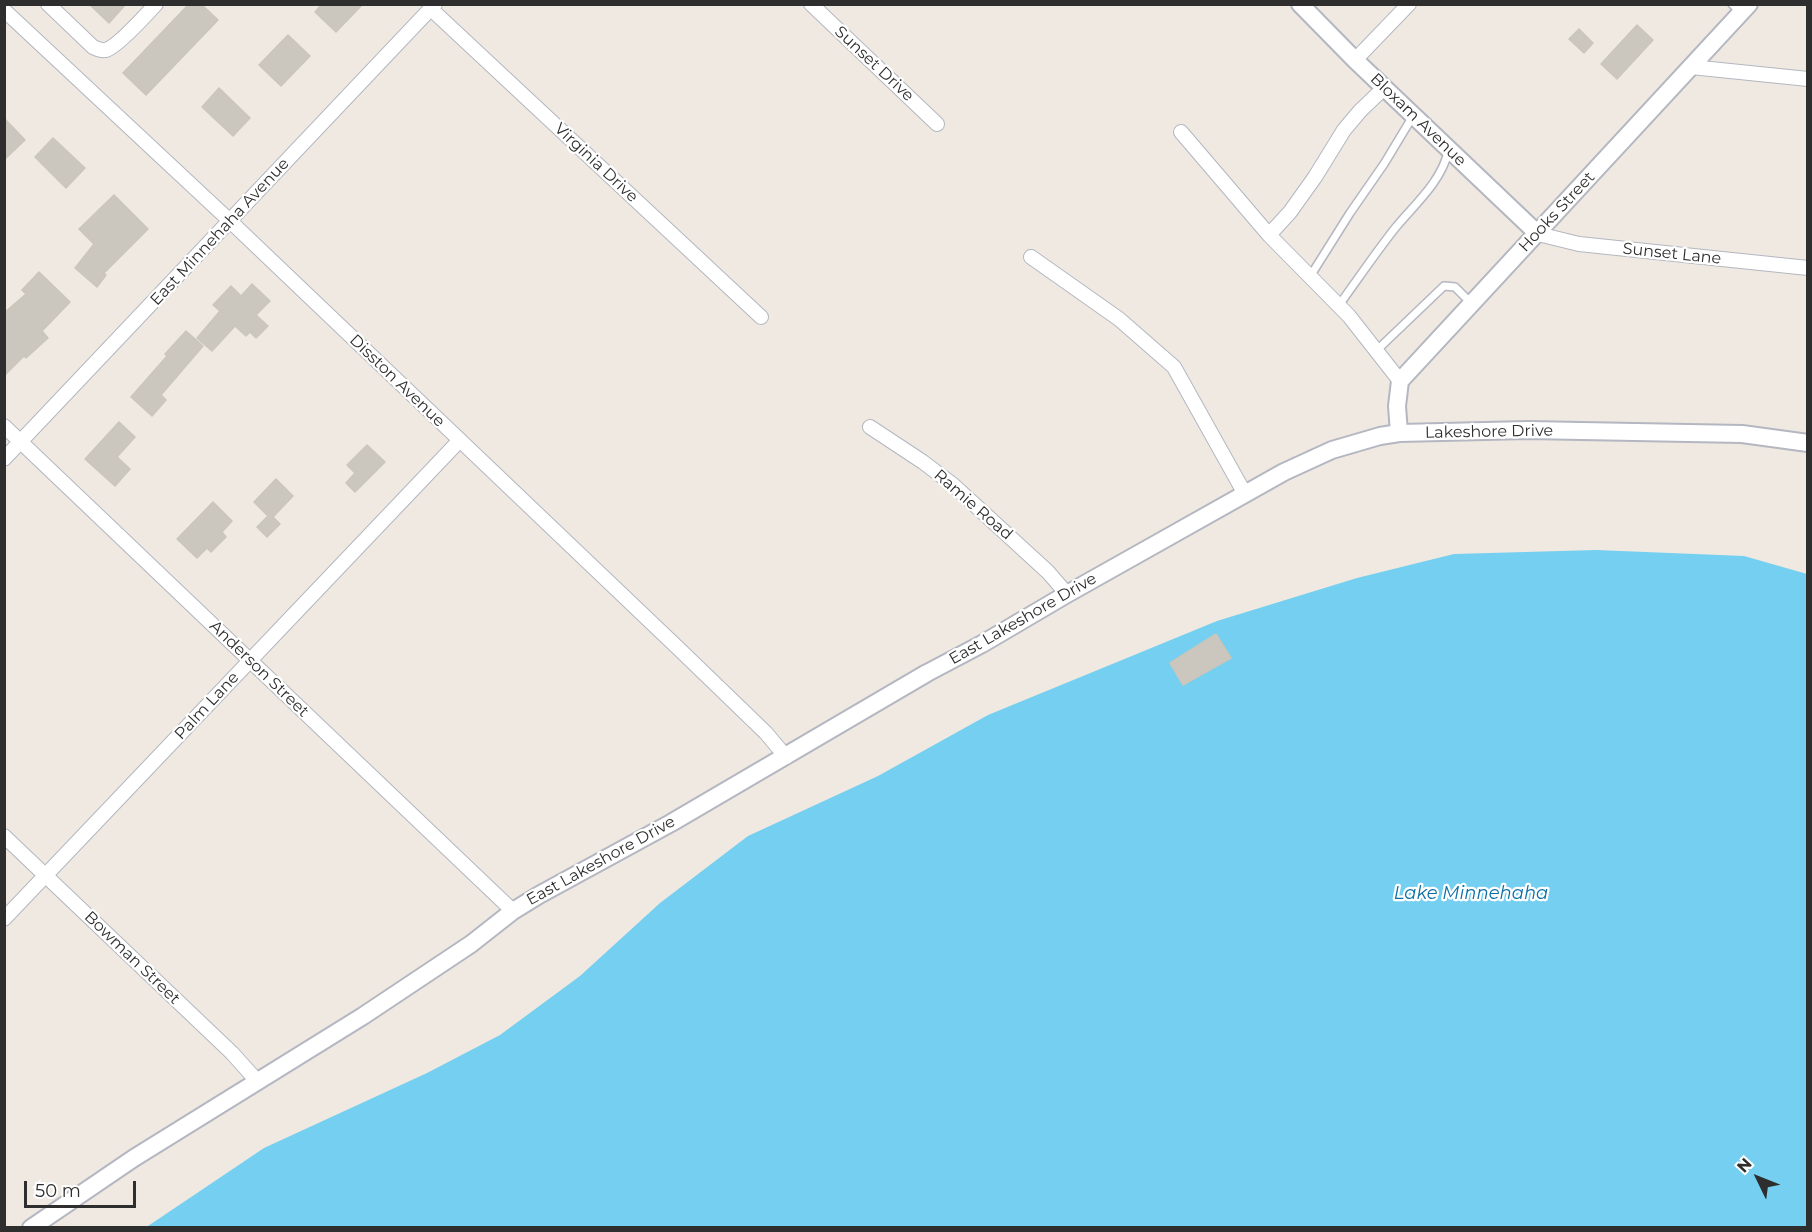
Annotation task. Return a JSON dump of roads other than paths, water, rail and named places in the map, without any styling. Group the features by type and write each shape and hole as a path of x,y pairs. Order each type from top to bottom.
{"street":[{"path":"48,4 93,47 100,50 107,50 123,37 156,4"},
{"name":"Sunset Drive","path":"811,4 937,124"},
{"name":"Bloxam Avenue","path":"1300,4 1355,60 1538,234"},
{"path":"1355,60 1409,4"},
{"name":"East Minnehaha Avenue","path":"4,459 433,7"},
{"name":"Virginia Drive","path":"433,7 761,317"},
{"name":"Hooks Street","path":"1400,381 1691,67 1741,7"},
{"name":"Disston Avenue","path":"10,18 230,221 460,440 766,733 786,757"},
{"path":"1691,67 1808,79"},
{"path":"1269,235 1290,212 1316,177 1344,130 1384,88"},
{"path":"1180,132 1269,235 1339,305 1400,381 1397,406 1400,433"},
{"name":"Sunset Lane","path":"1538,234 1579,244 1808,268"},
{"path":"1032,257 1119,319 1174,367 1245,494"},
{"name":"Anderson Street","path":"4,426 513,911"},
{"name":"Ramie Road","path":"870,427 952,484 1048,572 1067,594"},
{"name":"Lakeshore Drive","path":"1190,524 1284,472 1332,450 1400,433 1528,430 1742,434 1808,442"},
{"name":"Palm Lane","path":"4,919 460,440"},
{"name":"East Lakeshore Drive","path":"31,1227 134,1158 363,1016 471,944 513,911 1190,524"},
{"name":"Bowman Street","path":"4,836 232,1053 258,1082"}],"lane":[{"path":"1311,275 1384,164 1413,115"},
{"path":"1339,305 1384,243 1439,175 1446,163 1449,149"},
{"path":"1376,351 1444,286 1455,287 1473,304"}],"water":[{"name":"Lake Minnehaha","path":"1596,550 1744,556 1807,574 1807,1227 145,1228 264,1148 427,1073 500,1035 580,976 660,903 748,836 878,776 988,715 1217,621 1357,578 1454,554"}]}
